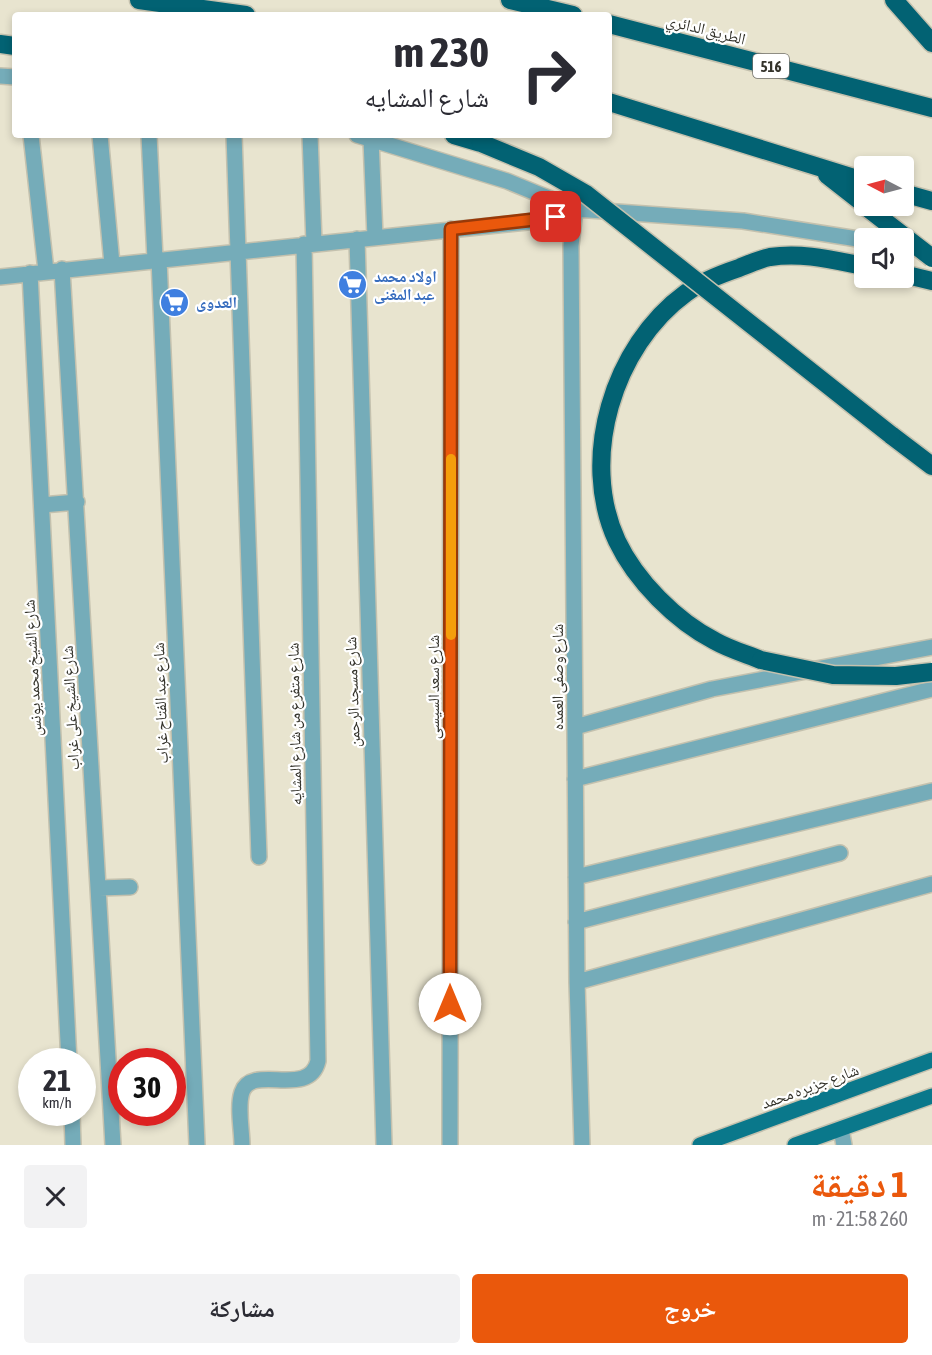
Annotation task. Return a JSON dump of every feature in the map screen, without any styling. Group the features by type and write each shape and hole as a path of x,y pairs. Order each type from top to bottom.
{"highway":[{"path":"138,0 224,12"},
{"path":"510,0 560,12"},
{"path":"894,0 932,43"},
{"name":"الطريق الدائري","path":"612,25 932,108"},
{"path":"612,103 854,179"},
{"path":"464,138 539,167 586,194 932,466"},
{"path":"819,168 854,196"},
{"path":"914,196 932,201"},
{"path":"879,216 932,257"},
{"path":"854,264 816,256 769,257 707,281 686,293 656,320 635,348 605,422 601,472 607,515 618,543 636,572 669,609 714,641 761,660 833,675 896,676 932,672"},
{"path":"914,277 932,281"}],"main road":[{"name":"شارع جزيره محمد","path":"700,1145 932,1060"},
{"path":"799,1144 932,1096"}],"street":[{"path":"31,138 46,271"},
{"path":"100,138 112,264"},
{"name":"شارع عبد الفتاح غراب","path":"149,138 157,259 197,1145"},
{"path":"234,138 259,857"},
{"path":"309,243 310,138"},
{"path":"364,138 375,237"},
{"path":"367,138 507,181 575,209 743,221 854,238"},
{"path":"0,277 537,221 575,209"},
{"name":"شارع وصفى العمده","path":"575,209 571,246 576,982 582,1145"},
{"name":"شارع سعد السيسى","path":"450,1145 451,229"},
{"name":"شارع مسجد الرحمن","path":"357,239 384,1145"},
{"name":"شارع متفرع من شارع المشايه","path":"242,1145 241,1095 247,1085 257,1081 305,1078 314,1071 318,1061 309,243"},
{"path":"914,252 932,257"},
{"name":"شارع الشيخ على غراب","path":"62,269 113,1145"},
{"name":"شارع الشيخ محمد يونس","path":"30,273 68,1048"},
{"path":"42,504 77,502"},
{"path":"575,727 712,688 932,647"},
{"path":"575,779 932,689"},
{"path":"576,877 932,790"},
{"path":"576,922 840,853"},
{"path":"576,982 932,884"},
{"path":"99,888 130,887"},
{"path":"72,1126 73,1145"},
{"path":"842,1129 844,1145"}],"slow traffic":[{"path":"451,459 451,635"}],"place":[{"name":"اولاد محمد عبد المغنى","path":"353,285"},
{"name":"العدوى","path":"175,302"}],"route":[{"path":"450,1004 451,229 537,221 556,217"}]}
